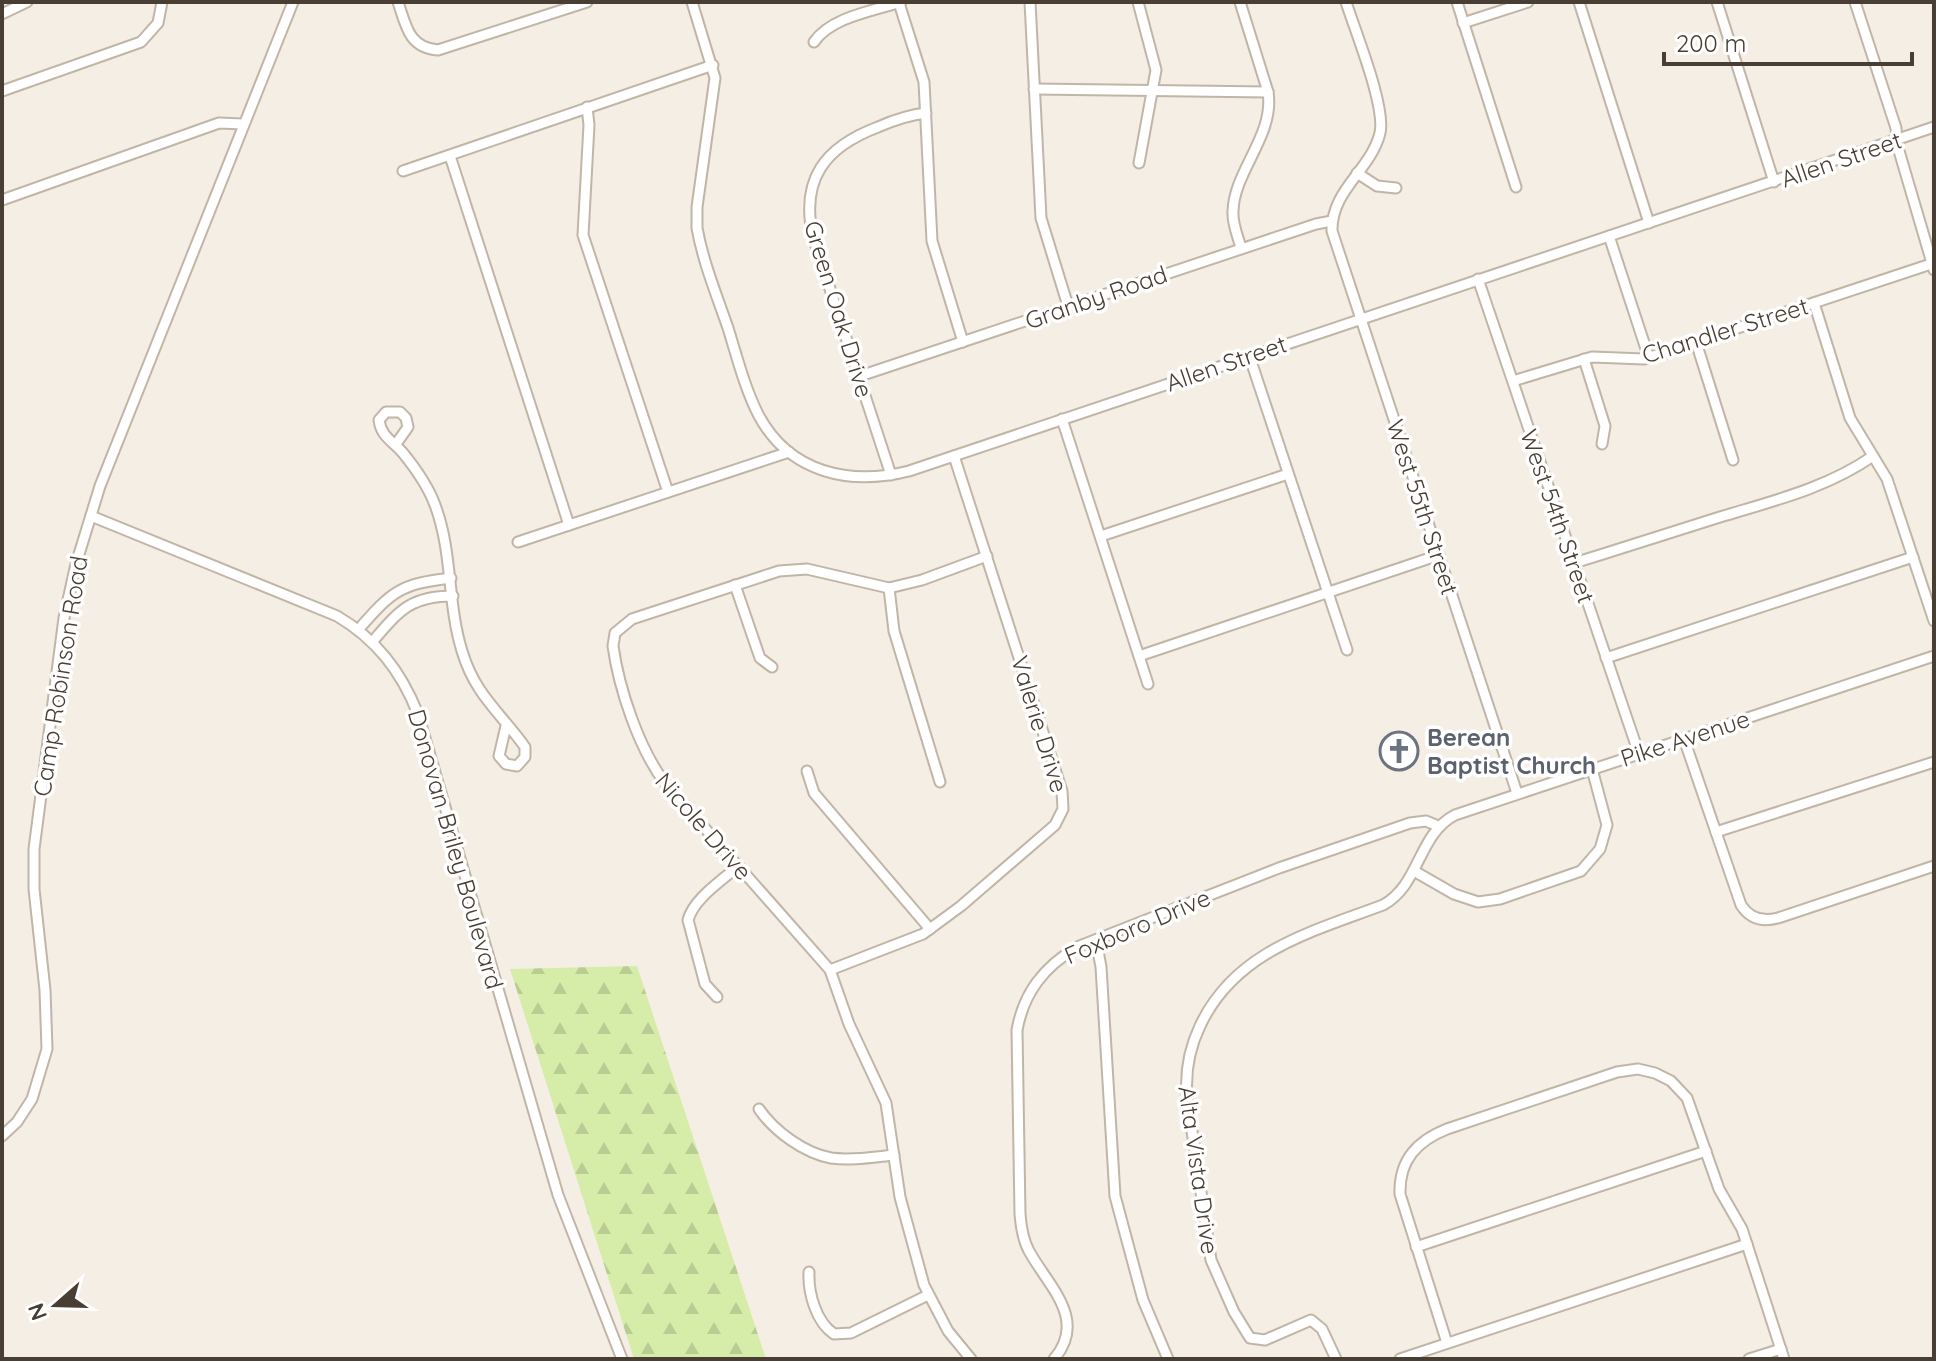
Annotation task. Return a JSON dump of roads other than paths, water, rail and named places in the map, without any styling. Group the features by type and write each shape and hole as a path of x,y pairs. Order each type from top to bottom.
{"street":[{"path":"2,14 27,2"},
{"path":"2,91 141,42 158,23 162,2"},
{"name":"Camp Robinson Road","path":"2,1136 17,1122 32,1099 47,1049 45,990 35,906 34,849 64,618 76,564 91,516 293,2"},
{"path":"398,2 414,42 426,49 438,50 587,2"},
{"path":"518,542 789,452 769,430 755,407 698,236 696,214 715,84 713,65 692,2"},
{"path":"814,42 820,33 831,26 900,2 922,72 932,241 963,342"},
{"path":"1030,2 1041,218 1068,306"},
{"path":"1138,2 1156,63 1139,163"},
{"path":"1240,2 1268,92 1269,112 1234,202 1234,225 1241,248"},
{"path":"1332,221 1339,198 1377,143 1381,115 1346,2"},
{"path":"1457,2 1516,187"},
{"path":"1463,23 1528,2"},
{"path":"1579,2 1649,223"},
{"path":"1717,2 1774,182"},
{"path":"1855,2 1896,128 1933,265"},
{"path":"403,171 713,65"},
{"path":"1034,89 1153,93 1268,92"},
{"path":"587,107 589,125 583,235 668,492"},
{"name":"Green Oak Drive","path":"891,475 813,237 810,196 823,163 846,141 905,116 926,113"},
{"path":"2,200 219,123 243,124"},
{"name":"Allen Street","path":"789,452 816,467 843,476 869,479 891,475 1934,127"},
{"path":"450,156 569,525"},
{"path":"1357,173 1377,186 1396,188"},
{"name":"Granby Road","path":"860,376 1241,248 1332,221"},
{"name":"West 55th Street","path":"1332,221 1338,252 1517,793"},
{"path":"1609,236 1649,358"},
{"name":"Chandler Street","path":"1513,381 1584,359 1649,358 1933,265"},
{"name":"West 54th Street","path":"1478,279 1639,754"},
{"path":"1814,303 1850,418 1887,479 1934,621"},
{"path":"1696,342 1733,460"},
{"path":"1249,355 1347,650"},
{"path":"1584,359 1605,426 1602,444"},
{"path":"1062,419 1148,684"},
{"path":"396,444 421,476 435,504 446,538 457,633 468,668 481,695 506,726"},
{"name":"Valerie Drive","path":"830,970 930,929 1055,825 1064,806 1062,791 954,456"},
{"path":"1574,563 1829,482 1844,476 1873,456"},
{"path":"1101,536 1288,474"},
{"name":"Donovan Briley Boulevard","path":"91,516 311,604 373,641 404,682 418,714 558,1195 622,1359"},
{"path":"1139,656 1439,555"},
{"name":"Nicole Drive","path":"971,1359 948,1331 928,1295 909,1237 886,1103 849,1024 830,970 648,760 637,733 613,646 615,633 632,619 779,571 807,569 889,588 922,580 987,556"},
{"path":"1606,658 1913,557"},
{"path":"358,630 399,589 414,583 451,578"},
{"path":"414,583 420,599"},
{"path":"735,585 759,655 772,667"},
{"path":"889,588 894,631 940,782"},
{"path":"373,641 399,613 420,599 453,596"},
{"path":"387,599 399,613"},
{"name":"Pike Avenue","path":"1438,826 1464,811 1934,656"},
{"path":"1684,739 1741,905 1752,917 1764,920 1778,918 1934,866"},
{"path":"1716,832 1934,762"},
{"path":"1414,871 1454,894 1478,902 1500,899 1581,871 1600,849 1607,825 1592,769"},
{"path":"807,771 814,793 930,929"},
{"name":"Foxboro Drive","path":"1054,1359 1063,1348 1067,1334 1064,1308 1029,1251 1021,1223 1017,1030 1024,1001 1039,977 1061,957 1096,940 1279,868 1388,829 1419,821 1433,822 1438,826"},
{"name":"Alta Vista Drive","path":"1336,1359 1322,1329 1311,1320 1265,1340 1255,1340 1245,1333 1216,1275 1207,1245 1187,1097 1186,1072 1190,1049 1212,1003 1240,971 1291,940 1387,903 1403,889 1438,826"},
{"path":"717,997 705,984 688,920 701,899 738,866"},
{"path":"1096,940 1101,967 1115,1196 1143,1300 1168,1359"},
{"path":"1447,1343 1400,1194 1403,1168 1415,1148 1430,1136 1617,1072 1638,1069 1665,1077 1681,1090 1692,1108 1719,1189 1738,1221 1747,1244 1782,1354 1749,1359"},
{"path":"759,1109 783,1134 823,1156 840,1159 894,1155"},
{"path":"1416,1247 1706,1151"},
{"path":"1400,1359 1747,1244"},
{"path":"809,1272 809,1290 815,1307 826,1328 834,1334 851,1333 928,1295"}],"place":[{"name":"Berean Baptist Church","path":"1399,751"}]}
